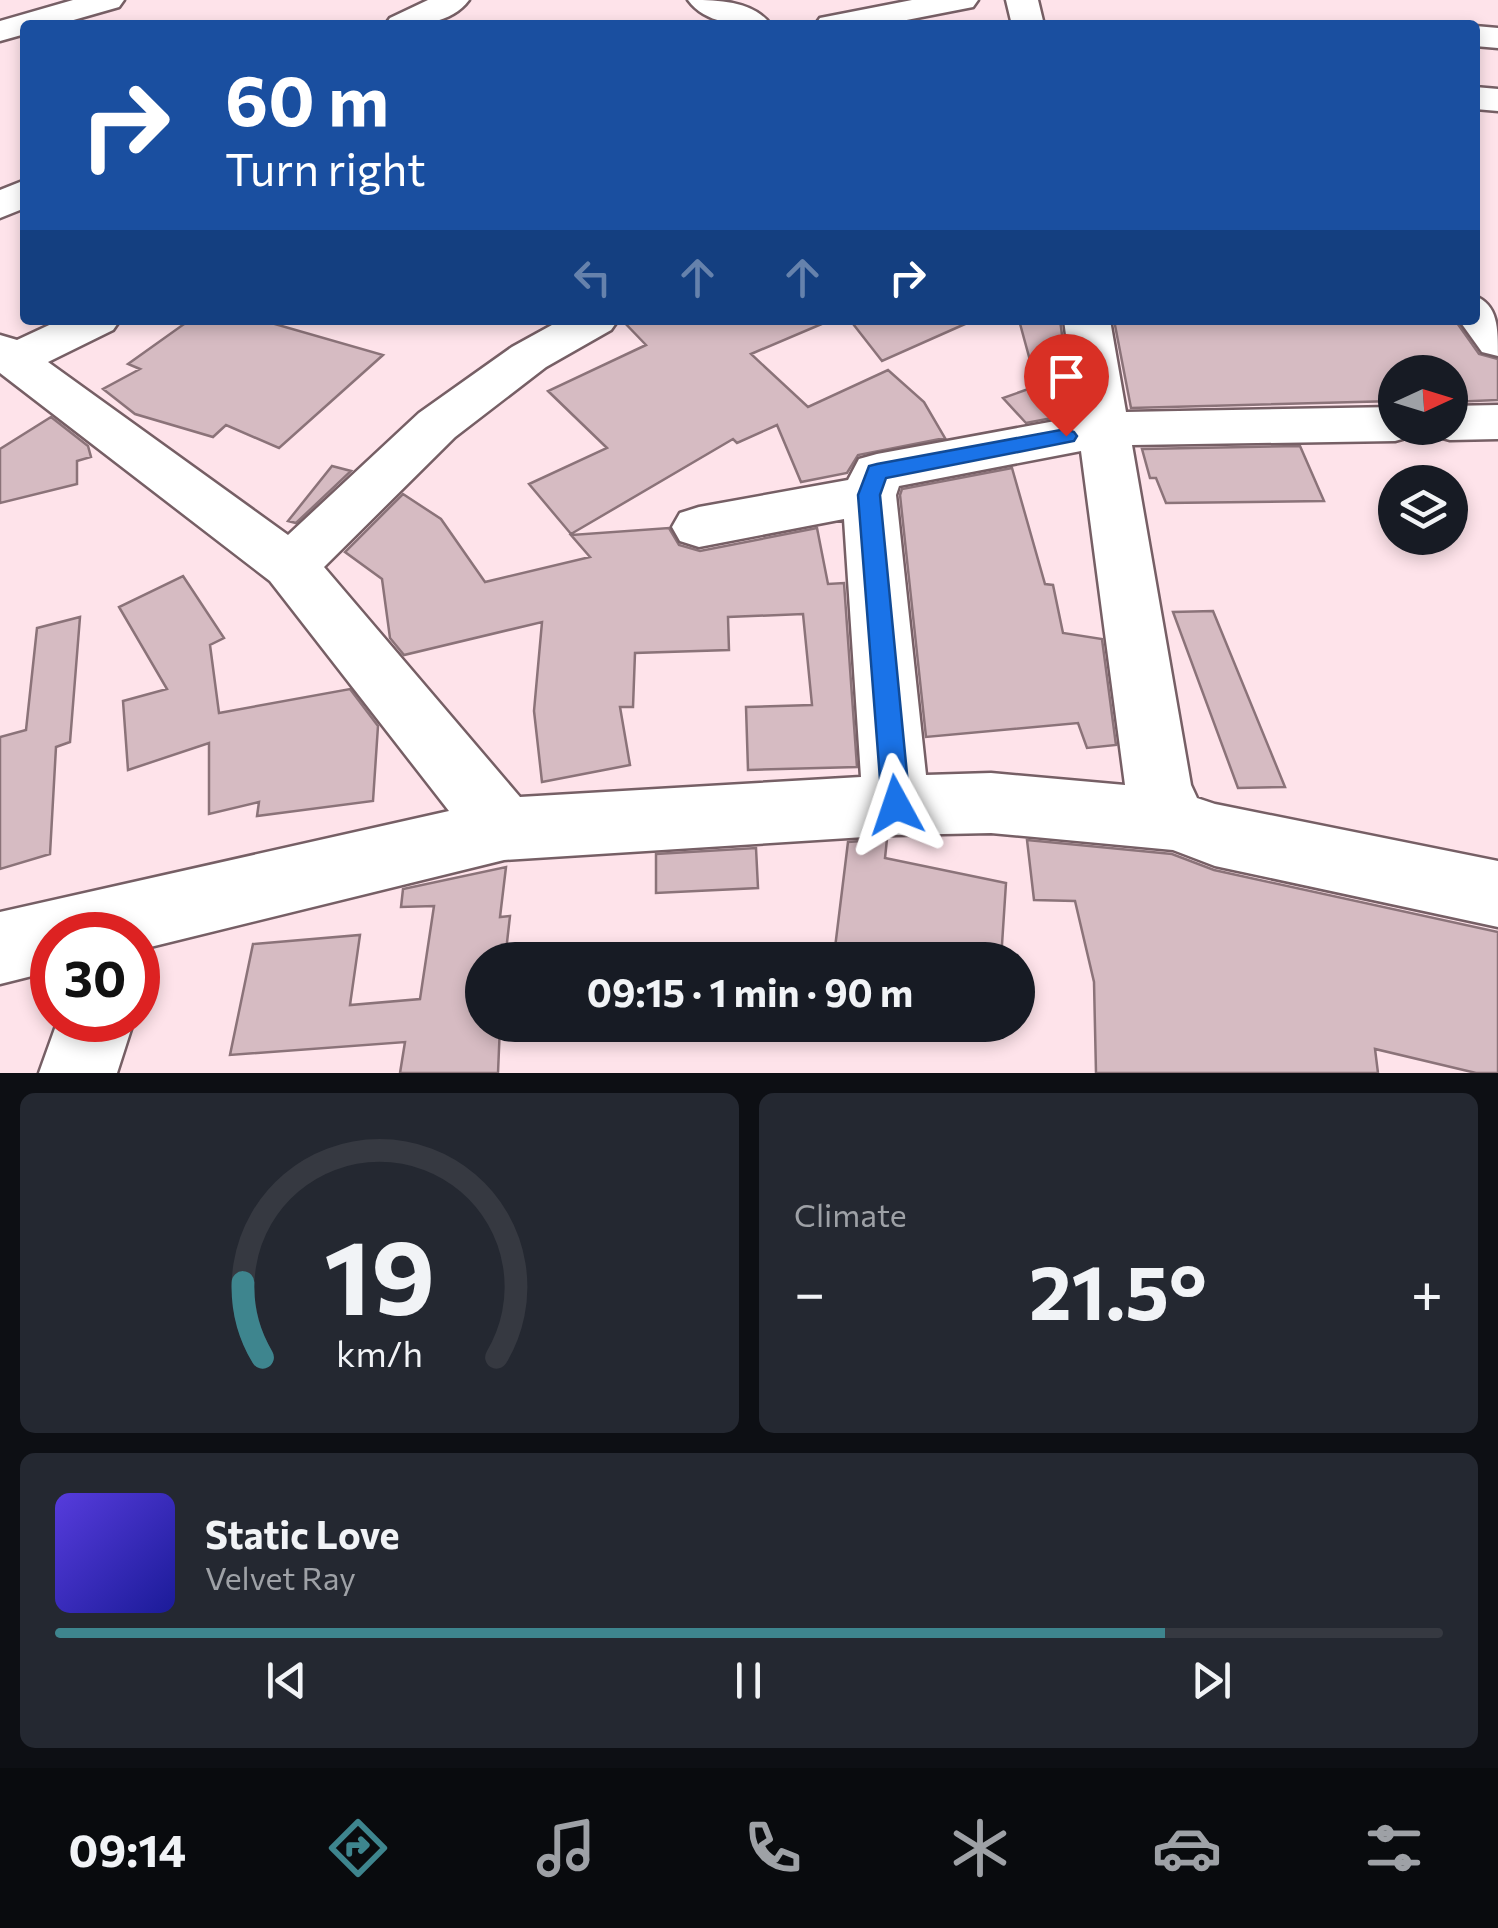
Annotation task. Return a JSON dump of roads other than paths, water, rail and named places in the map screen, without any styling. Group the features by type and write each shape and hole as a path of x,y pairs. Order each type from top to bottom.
{"street":[{"path":"411,20 453,0"},
{"path":"704,0 746,20"},
{"path":"858,20 962,0"},
{"path":"45,20 98,7"},
{"path":"1480,317 1498,342"},
{"path":"8,355 84,325"},
{"path":"290,566 437,426 529,357 586,325"},
{"path":"1088,325 1158,785 1173,820"},
{"path":"8,355 290,566 504,829"},
{"path":"1468,423 1498,422"},
{"path":"896,805 869,495 877,472 1106,430 1378,424"},
{"path":"699,526 869,495"},
{"path":"160,917 504,829 896,805 991,803 1173,820 1215,836 1498,894"},
{"path":"0,948 30,943"},
{"path":"78,1073 89,1042"}]}
